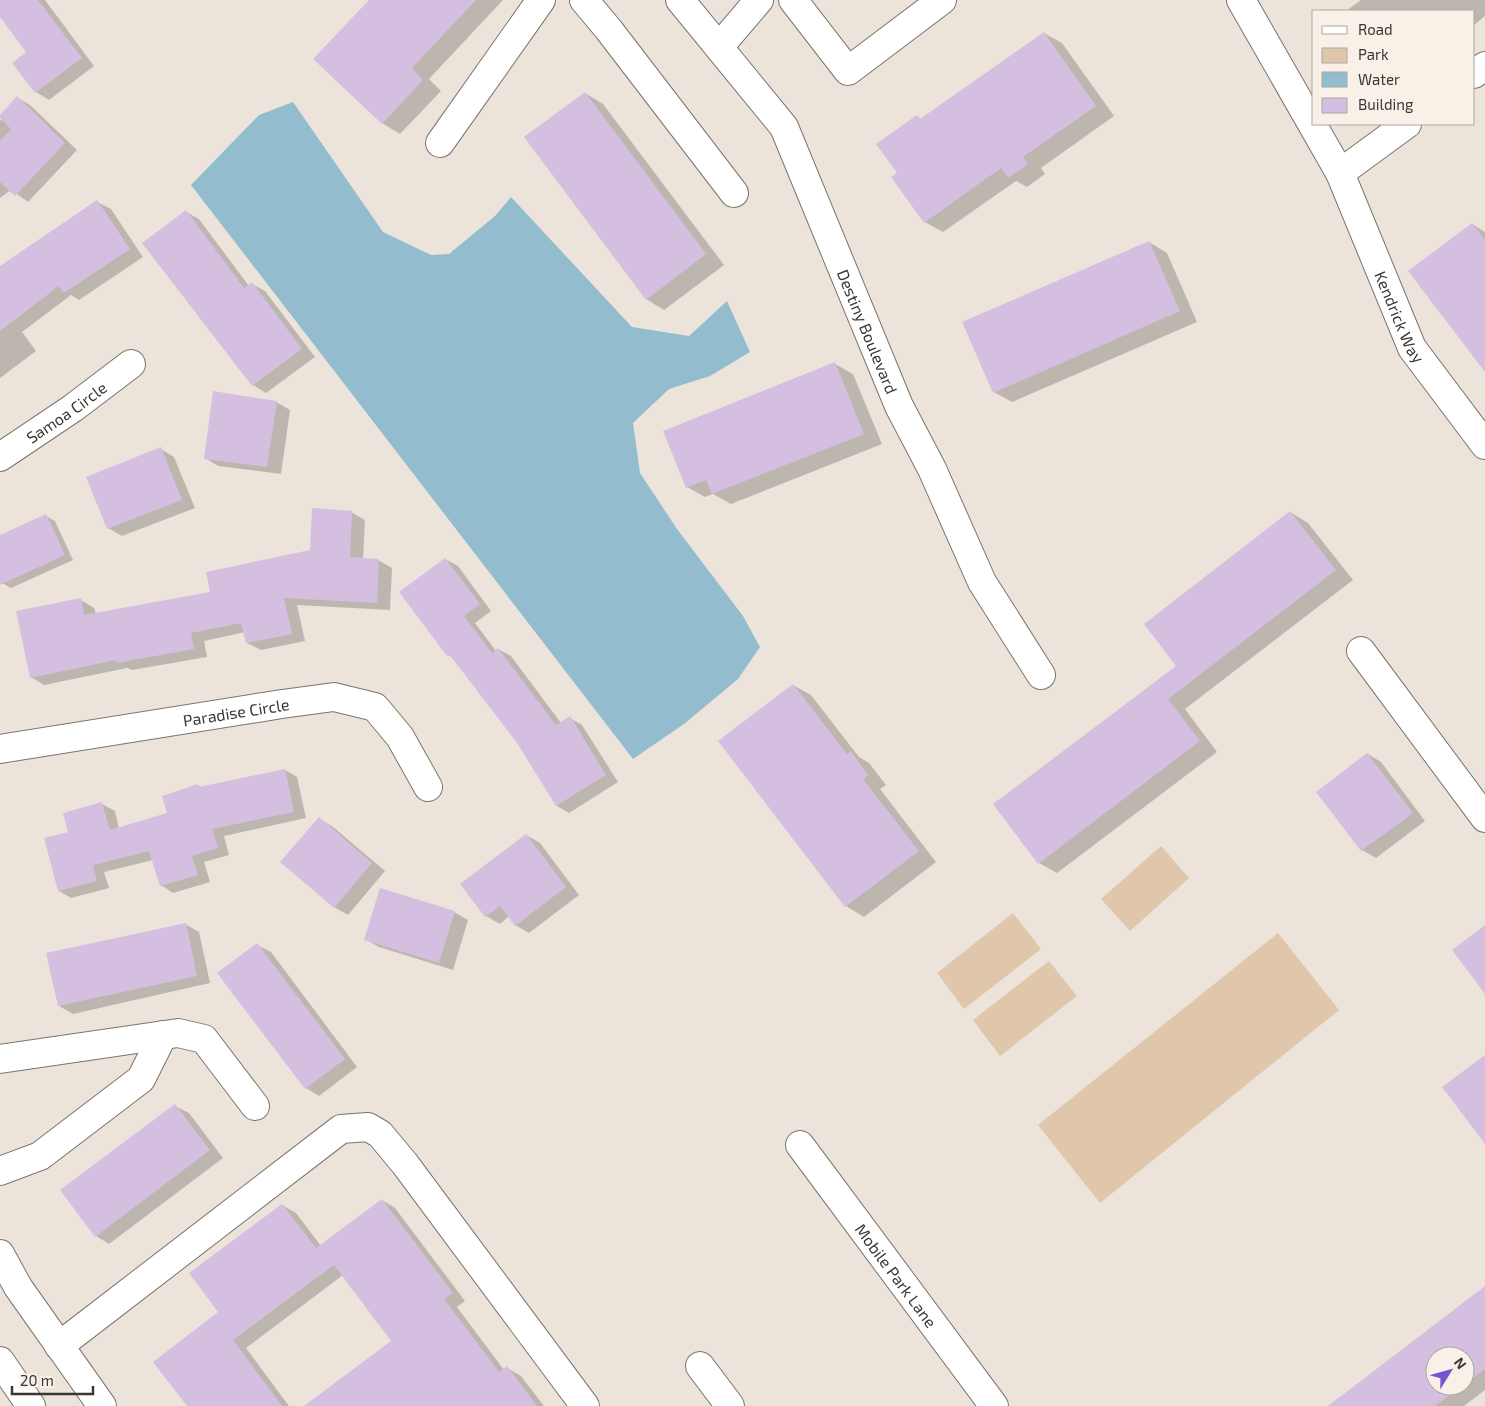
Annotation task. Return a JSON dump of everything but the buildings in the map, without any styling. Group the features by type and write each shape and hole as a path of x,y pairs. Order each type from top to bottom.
{"street":[{"path":"440,143 540,0"},
{"path":"584,0 734,194"},
{"name":"Destiny Boulevard","path":"680,0 784,127 899,406 932,469 982,582 1041,675"},
{"path":"719,47 759,0"},
{"path":"794,0 848,71 942,0"},
{"name":"Kendrick Way","path":"1242,0 1312,124"},
{"name":"Kendrick Way","path":"1313,125 1340,173 1412,348 1485,445"},
{"path":"1340,173 1405,125"},
{"name":"Samoa Circle","path":"0,457 73,408 130,364"},
{"path":"1361,651 1485,818"},
{"name":"Paradise Circle","path":"0,749 272,705 334,697 374,707 400,737 428,787"},
{"path":"0,1059 178,1033 204,1039 255,1106"},
{"path":"0,1171 40,1156 141,1078 163,1035"},
{"path":"59,1346 341,1129 368,1127 380,1134 405,1164 586,1406"},
{"name":"Mobile Park Lane","path":"800,1145 994,1406"},
{"path":"0,1254 18,1287 102,1406"},
{"path":"0,1361 30,1406"},
{"path":"700,1366 730,1406"}],"green space":[{"path":"1161,846 1189,878 1130,931 1101,899"},
{"path":"1013,913 1041,949 964,1009 937,973"},
{"path":"1278,933 1339,1010 1100,1203 1038,1125"},
{"path":"1049,961 1077,996 1000,1056 973,1020"}],"water":[{"path":"293,102 383,232 431,255 449,254 495,216 511,197 632,327 689,336 727,301 750,352 710,376 669,389 633,423 640,473 677,529 743,616 760,647 738,679 684,724 633,759 191,185 259,115"}]}
